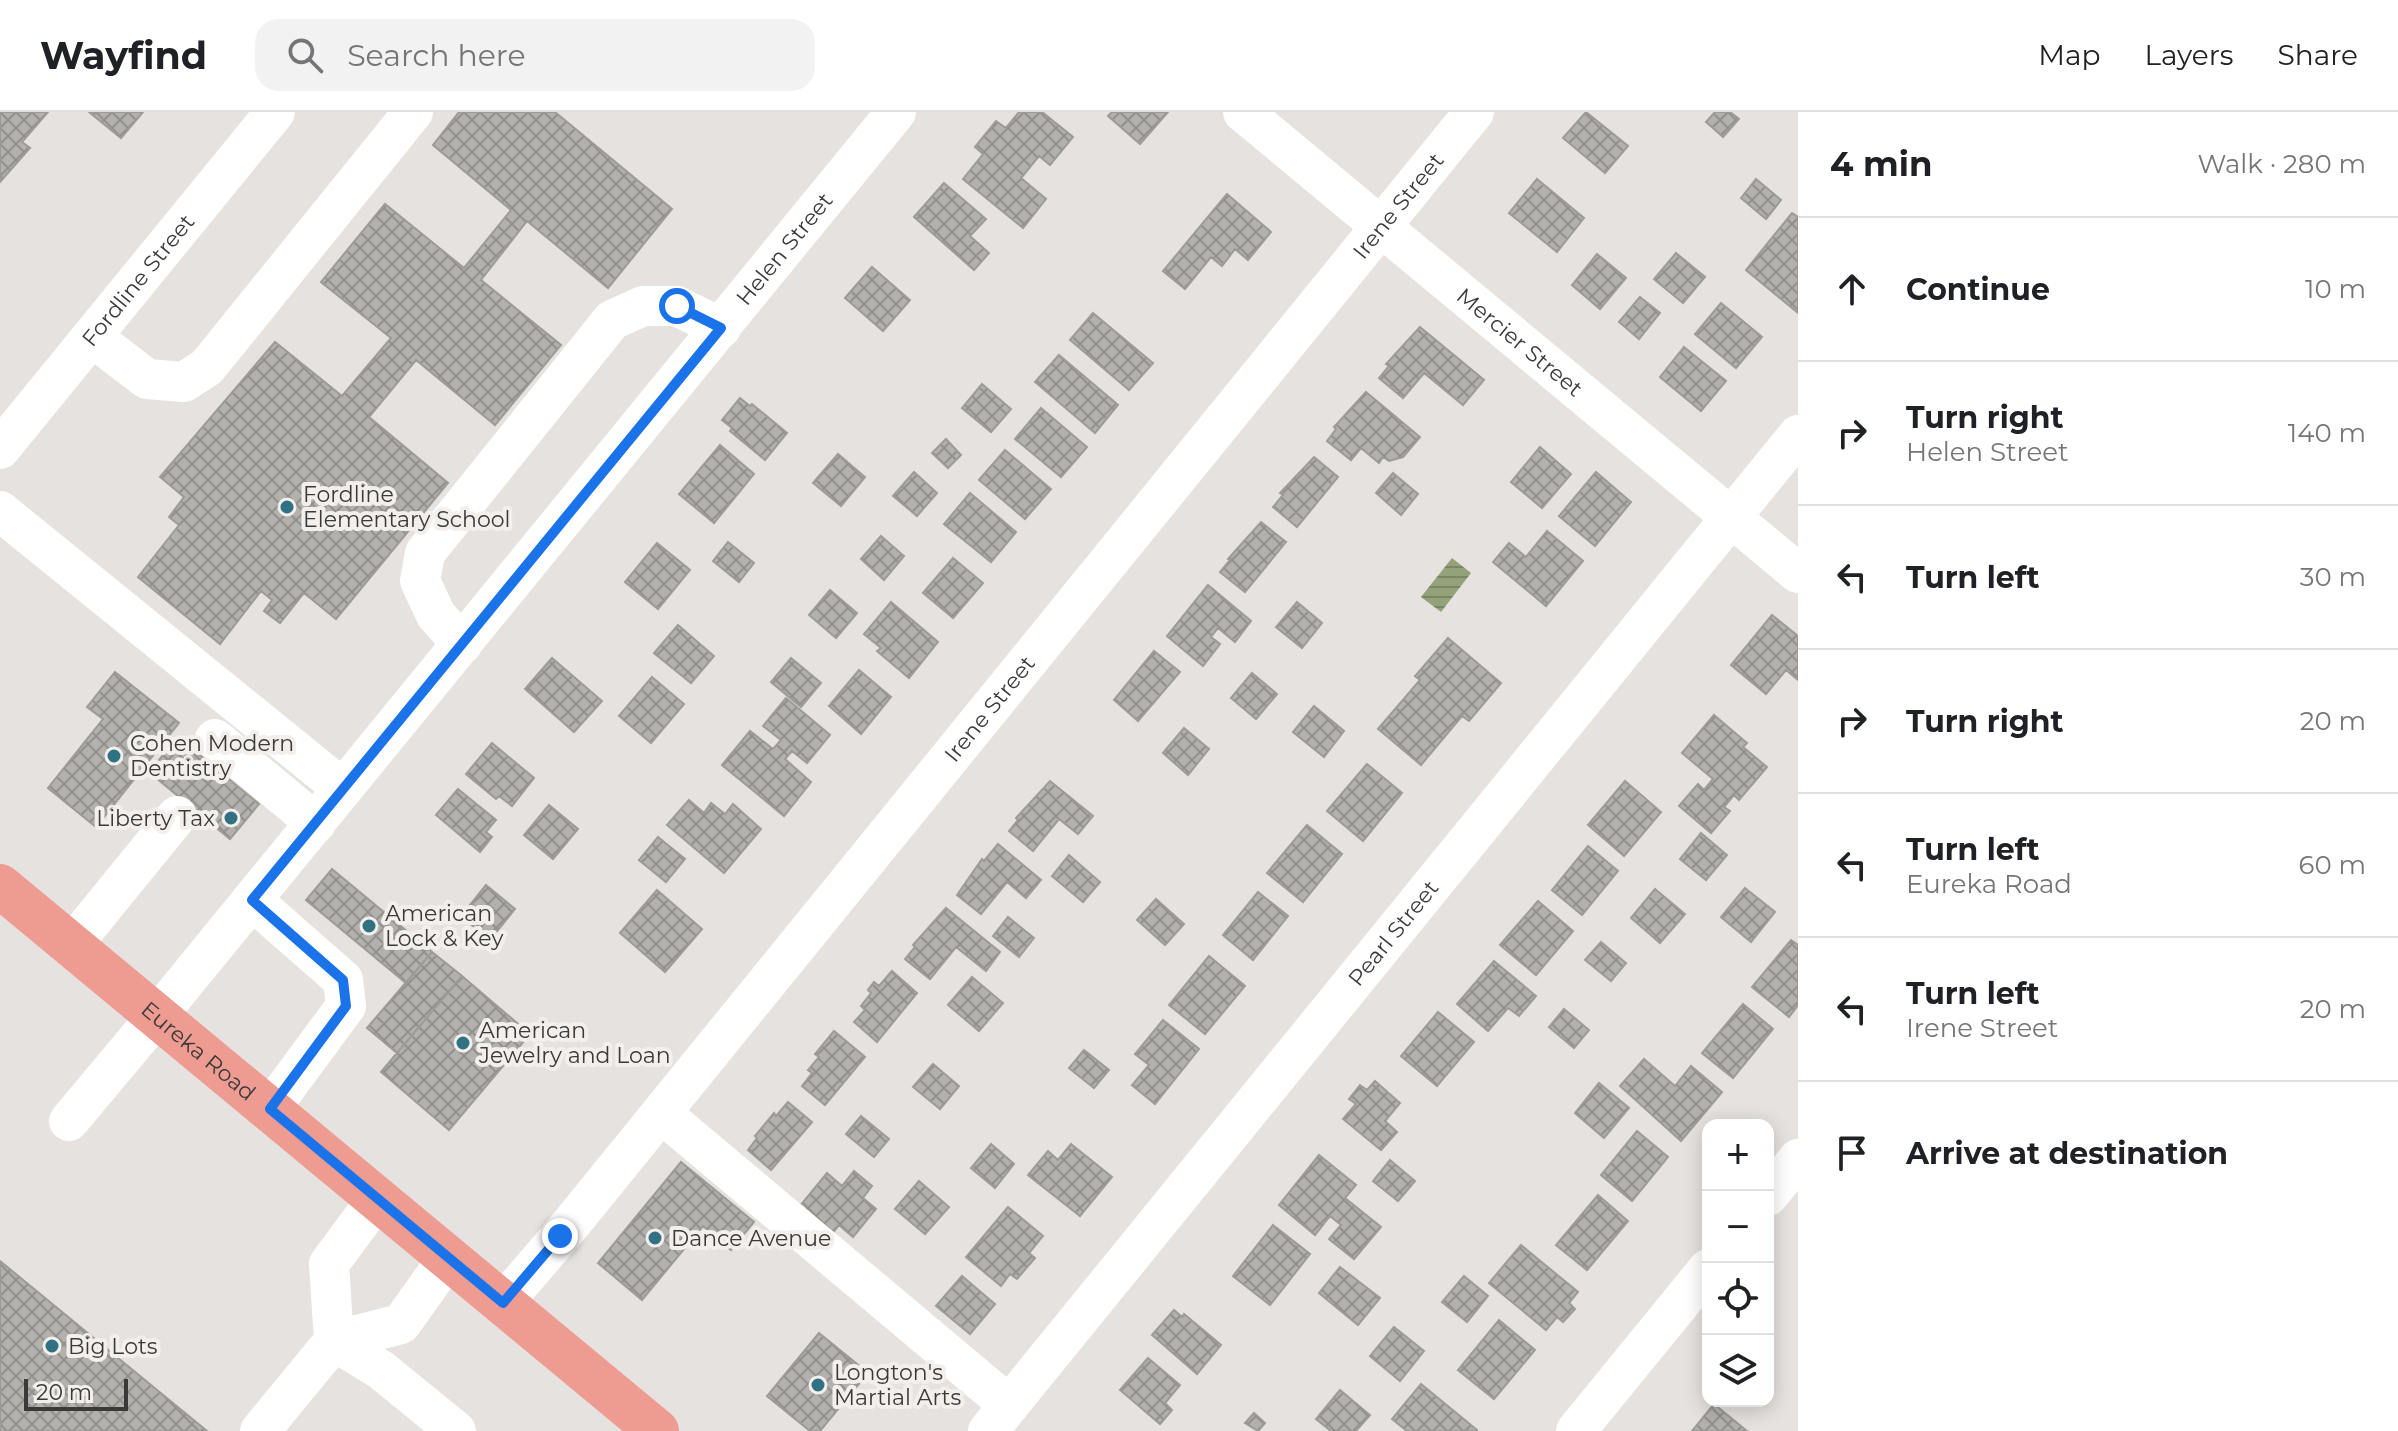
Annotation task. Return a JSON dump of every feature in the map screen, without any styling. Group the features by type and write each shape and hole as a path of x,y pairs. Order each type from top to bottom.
{"main road":[{"name":"Eureka Road","path":"5,902 72,945 657,1431"}],"street":[{"name":"Fordline Street","path":"0,449 275,112"},
{"path":"92,337 147,379 184,382 207,367 413,112"},
{"name":"Helen Street","path":"69,1121 896,112"},
{"name":"Mercier Street","path":"1243,112 1798,573"},
{"name":"Irene Street","path":"503,1303 661,1113 1474,112"},
{"path":"462,644 436,615 420,581 425,553 612,320 643,306 677,306 721,328"},
{"name":"Pearl Street","path":"998,1418 1798,435"},
{"path":"0,511 343,789"},
{"path":"215,739 316,823"},
{"path":"72,945 177,816"},
{"path":"252,900 343,980 346,1006 270,1109"},
{"path":"661,1113 998,1418"},
{"path":"1772,1191 1798,1159"},
{"path":"334,1341 329,1264 377,1199"},
{"path":"260,1431 334,1341 401,1324 448,1258"},
{"path":"1576,1431 1702,1276"},
{"path":"334,1341 381,1370 456,1431"}],"shaded area":[{"path":"1452,558 1471,573 1441,612 1421,597"}],"building":[{"path":"0,112 48,112 22,142 30,148 0,182"},
{"path":"89,112 143,112 121,138"},
{"path":"459,112 555,112 672,209 608,288 527,221 481,280 561,345 495,425 416,360 369,417 448,483 336,619 304,593 280,623 264,611 272,600 261,591 220,644 138,577 179,525 169,517 184,497 160,477 275,342 342,396 391,338 321,282 385,204 464,268 511,210 433,145"},
{"path":"1019,112 1042,112 1073,137 1050,165 1039,156 1021,178 1046,199 1023,228 963,179 983,154 975,147 996,121 1006,128"},
{"path":"1112,112 1168,112 1140,144 1108,116"},
{"path":"1586,112 1628,146 1605,173 1563,138"},
{"path":"1715,112 1730,112 1739,119 1723,137 1706,122"},
{"path":"1537,179 1584,218 1557,252 1509,213"},
{"path":"1756,179 1781,200 1766,219 1741,198"},
{"path":"944,183 986,219 970,236 989,253 974,270 914,217"},
{"path":"1227,194 1271,232 1248,260 1235,249 1222,266 1211,257 1185,289 1163,271"},
{"path":"1792,213 1798,217 1798,313 1746,270"},
{"path":"1676,253 1705,277 1683,303 1654,279"},
{"path":"1597,254 1626,278 1600,309 1572,285"},
{"path":"872,267 910,300 883,331 845,298"},
{"path":"1640,297 1660,313 1639,339 1619,322"},
{"path":"1721,303 1762,337 1736,368 1695,334"},
{"path":"1093,313 1153,363 1129,390 1070,340"},
{"path":"1420,327 1484,380 1463,405 1424,373 1403,398 1379,378 1389,366 1386,364"},
{"path":"1684,347 1726,381 1701,411 1660,377"},
{"path":"1059,355 1118,405 1095,433 1035,382"},
{"path":"982,384 1011,409 991,432 962,408"},
{"path":"1366,392 1420,437 1403,457 1389,461 1383,457 1379,463 1361,448 1351,460 1327,441 1336,429 1334,427"},
{"path":"740,398 787,433 765,460 730,431 732,428 722,420"},
{"path":"1041,408 1087,447 1061,477 1015,439"},
{"path":"946,439 961,455 948,468 932,453"},
{"path":"720,445 754,474 714,523 679,494"},
{"path":"1540,447 1571,474 1542,508 1511,482"},
{"path":"1005,450 1051,489 1025,519 979,480"},
{"path":"838,454 865,477 841,506 813,483"},
{"path":"1314,457 1338,477 1297,527 1273,507 1283,495 1280,493"},
{"path":"914,472 937,493 917,516 893,496"},
{"path":"1596,472 1631,502 1595,546 1559,516"},
{"path":"1393,473 1418,494 1401,515 1376,493"},
{"path":"970,493 1016,532 991,562 944,524"},
{"path":"1261,522 1286,542 1245,592 1220,572"},
{"path":"1547,531 1583,561 1546,606 1493,562 1509,543 1526,557"},
{"path":"881,536 904,556 884,580 861,559"},
{"path":"728,542 754,563 739,582 713,561"},
{"path":"657,543 690,570 658,609 625,582"},
{"path":"953,558 983,583 953,618 923,593"},
{"path":"1208,585 1251,621 1235,642 1218,628 1211,637 1220,644 1203,666 1167,636"},
{"path":"830,590 857,613 836,638 809,615"},
{"path":"891,602 938,642 909,678 877,651 881,648 864,634"},
{"path":"1297,602 1322,623 1302,648 1276,627"},
{"path":"1772,615 1798,636 1798,680 1786,670 1766,694 1731,665"},
{"path":"678,625 714,656 691,683 654,653"},
{"path":"1448,638 1501,683 1469,721 1462,716 1421,765 1378,729 1420,680 1415,676"},
{"path":"1154,651 1180,672 1138,721 1114,700"},
{"path":"552,658 602,701 574,732 525,689"},
{"path":"791,658 821,683 801,707 771,682"},
{"path":"859,670 891,697 861,734 829,706"},
{"name":"Cohen Modern Dentistry","path":"115,672 179,723 96,827 48,788 103,719 87,707"},
{"path":"1252,673 1277,694 1256,719 1231,698"},
{"path":"652,677 684,704 651,743 619,716"},
{"path":"786,698 830,735 807,763 792,751 785,759 811,782 784,816 722,765 750,731 773,749 781,740 763,726"},
{"path":"1314,706 1344,731 1324,757 1293,732"},
{"path":"1714,715 1747,743 1743,747 1767,767 1739,800 1734,795 1724,807 1730,811 1711,833 1679,806 1698,784 1704,790 1713,779 1682,753"},
{"path":"1184,728 1209,749 1188,775 1163,753"},
{"path":"178,737 259,804 230,839 149,772"},
{"path":"492,743 534,778 512,806 499,796 496,799 466,774"},
{"path":"1367,764 1402,793 1363,841 1327,811"},
{"path":"1050,781 1093,816 1078,834 1059,819 1033,851 1009,831 1018,820 1016,818"},
{"path":"1625,781 1661,812 1624,856 1588,825"},
{"path":"458,789 496,820 486,832 492,837 480,852 436,815"},
{"path":"689,800 704,813 711,803 725,814 733,804 761,829 724,873 667,825"},
{"path":"549,805 578,829 553,859 524,835"},
{"path":"1307,825 1342,854 1303,902 1267,873"},
{"path":"1701,833 1727,855 1706,880 1680,859"},
{"path":"658,837 685,859 666,882 639,860"},
{"path":"998,844 1041,880 1026,898 1007,882 981,914 957,895 982,859 984,861"},
{"path":"1588,846 1618,871 1582,915 1552,890"},
{"path":"1069,855 1100,882 1083,902 1052,876"},
{"name":"American Lock & Key","path":"332,869 432,952 406,983 306,900"},
{"path":"486,885 515,909 490,940 461,916"},
{"path":"1745,888 1775,912 1751,942 1721,917"},
{"path":"1655,889 1685,914 1660,943 1631,918"},
{"path":"657,890 702,929 665,972 620,933"},
{"path":"1258,892 1288,916 1253,960 1223,935"},
{"path":"1156,899 1184,924 1165,945 1137,920"},
{"path":"1538,901 1573,931 1536,975 1500,945"},
{"path":"946,908 1000,952 986,971 956,947 930,979 905,959 915,947 913,945"},
{"path":"1008,917 1034,938 1019,957 993,936"},
{"path":"1791,940 1798,945 1798,1005 1789,1017 1752,987"},
{"path":"1601,942 1626,963 1611,981 1585,960"},
{"path":"432,952 462,976 397,1053 367,1028"},
{"path":"1209,956 1245,986 1205,1034 1169,1005"},
{"path":"1494,961 1536,996 1519,1016 1508,1008 1488,1031 1457,1004"},
{"path":"892,971 917,993 877,1042 854,1022 865,1010 861,1006 871,993 868,990 874,982 879,986"},
{"name":"American Jewelry and Loan","path":"462,976 530,1034 449,1130 381,1072"},
{"path":"972,977 1003,1003 979,1031 948,1005"},
{"path":"1743,1004 1773,1029 1733,1078 1702,1053"},
{"path":"1564,1009 1589,1030 1574,1048 1549,1027"},
{"path":"1438,1012 1474,1042 1437,1086 1401,1056"},
{"path":"1163,1020 1199,1049 1155,1104 1132,1085 1149,1065 1135,1054"},
{"path":"834,1031 865,1057 825,1105 802,1086 812,1073 808,1070 819,1057 815,1054"},
{"path":"1084,1050 1109,1070 1094,1088 1069,1068"},
{"path":"1644,1059 1675,1086 1691,1066 1722,1092 1681,1141 1620,1086"},
{"path":"933,1064 959,1086 940,1109 913,1087"},
{"path":"1375,1081 1400,1103 1385,1121 1397,1132 1381,1150 1343,1119 1356,1104 1349,1099 1360,1085 1367,1090"},
{"path":"1599,1083 1629,1108 1604,1138 1575,1113"},
{"path":"788,1102 812,1122 771,1170 748,1150 774,1113 776,1116"},
{"path":"861,1116 889,1139 874,1157 846,1134"},
{"path":"1637,1131 1668,1157 1632,1201 1601,1175"},
{"path":"991,1144 1014,1164 995,1188 971,1168"},
{"path":"1071,1144 1112,1177 1080,1216 1028,1175 1048,1151 1058,1160"},
{"path":"1319,1155 1356,1185 1345,1198 1381,1227 1354,1259 1329,1239 1341,1225 1330,1216 1315,1235 1279,1205"},
{"path":"1390,1160 1415,1181 1398,1201 1373,1181"},
{"name":"Dance Avenue","path":"681,1162 754,1222 731,1250 703,1226 642,1300 598,1263"},
{"path":"854,1171 872,1186 863,1198 876,1209 853,1237 839,1225 832,1234 799,1207 827,1173 842,1186"},
{"path":"919,1181 949,1207 925,1234 895,1209"},
{"path":"1598,1195 1628,1221 1587,1270 1556,1245"},
{"path":"1008,1207 1043,1236 1029,1253 1035,1258 1017,1279 1010,1274 1001,1286 966,1257"},
{"path":"1273,1225 1310,1254 1270,1305 1233,1276"},
{"path":"1521,1245 1578,1292 1569,1303 1575,1309 1563,1322 1557,1317 1546,1330 1489,1283"},
{"name":"Big Lots","path":"0,1261 207,1431 0,1431"},
{"path":"1340,1267 1380,1298 1358,1325 1319,1293"},
{"path":"962,1276 995,1304 970,1334 936,1306"},
{"path":"1464,1276 1488,1296 1467,1322 1442,1302"},
{"path":"1174,1310 1182,1317 1184,1314 1221,1345 1197,1374 1152,1335"},
{"path":"1499,1320 1535,1350 1494,1399 1458,1370"},
{"path":"1394,1327 1424,1351 1400,1381 1370,1356"},
{"name":"Longton's Martial Arts","path":"819,1333 868,1373 820,1431 810,1431 767,1396"},
{"path":"1148,1358 1180,1385 1165,1403 1172,1410 1160,1424 1120,1390"},
{"path":"1421,1384 1477,1431 1407,1431 1392,1419"},
{"path":"1340,1390 1370,1415 1356,1431 1331,1431 1316,1419"},
{"path":"1712,1407 1718,1407 1747,1431 1692,1431"},
{"path":"1254,1413 1265,1423 1258,1431 1245,1423"}],"place":[{"name":"Fordline Elementary School","path":"287,507"},
{"name":"Cohen Modern Dentistry","path":"114,756"},
{"name":"Liberty Tax","path":"231,818"},
{"name":"American Lock & Key","path":"369,926"},
{"name":"American Jewelry and Loan","path":"463,1043"},
{"name":"Dance Avenue","path":"655,1238"},
{"name":"Big Lots","path":"52,1346"},
{"name":"Longton's Martial Arts","path":"818,1385"}],"route":[{"path":"560,1236 503,1303 270,1109 346,1006 343,980 252,900 721,328 677,306"}]}
